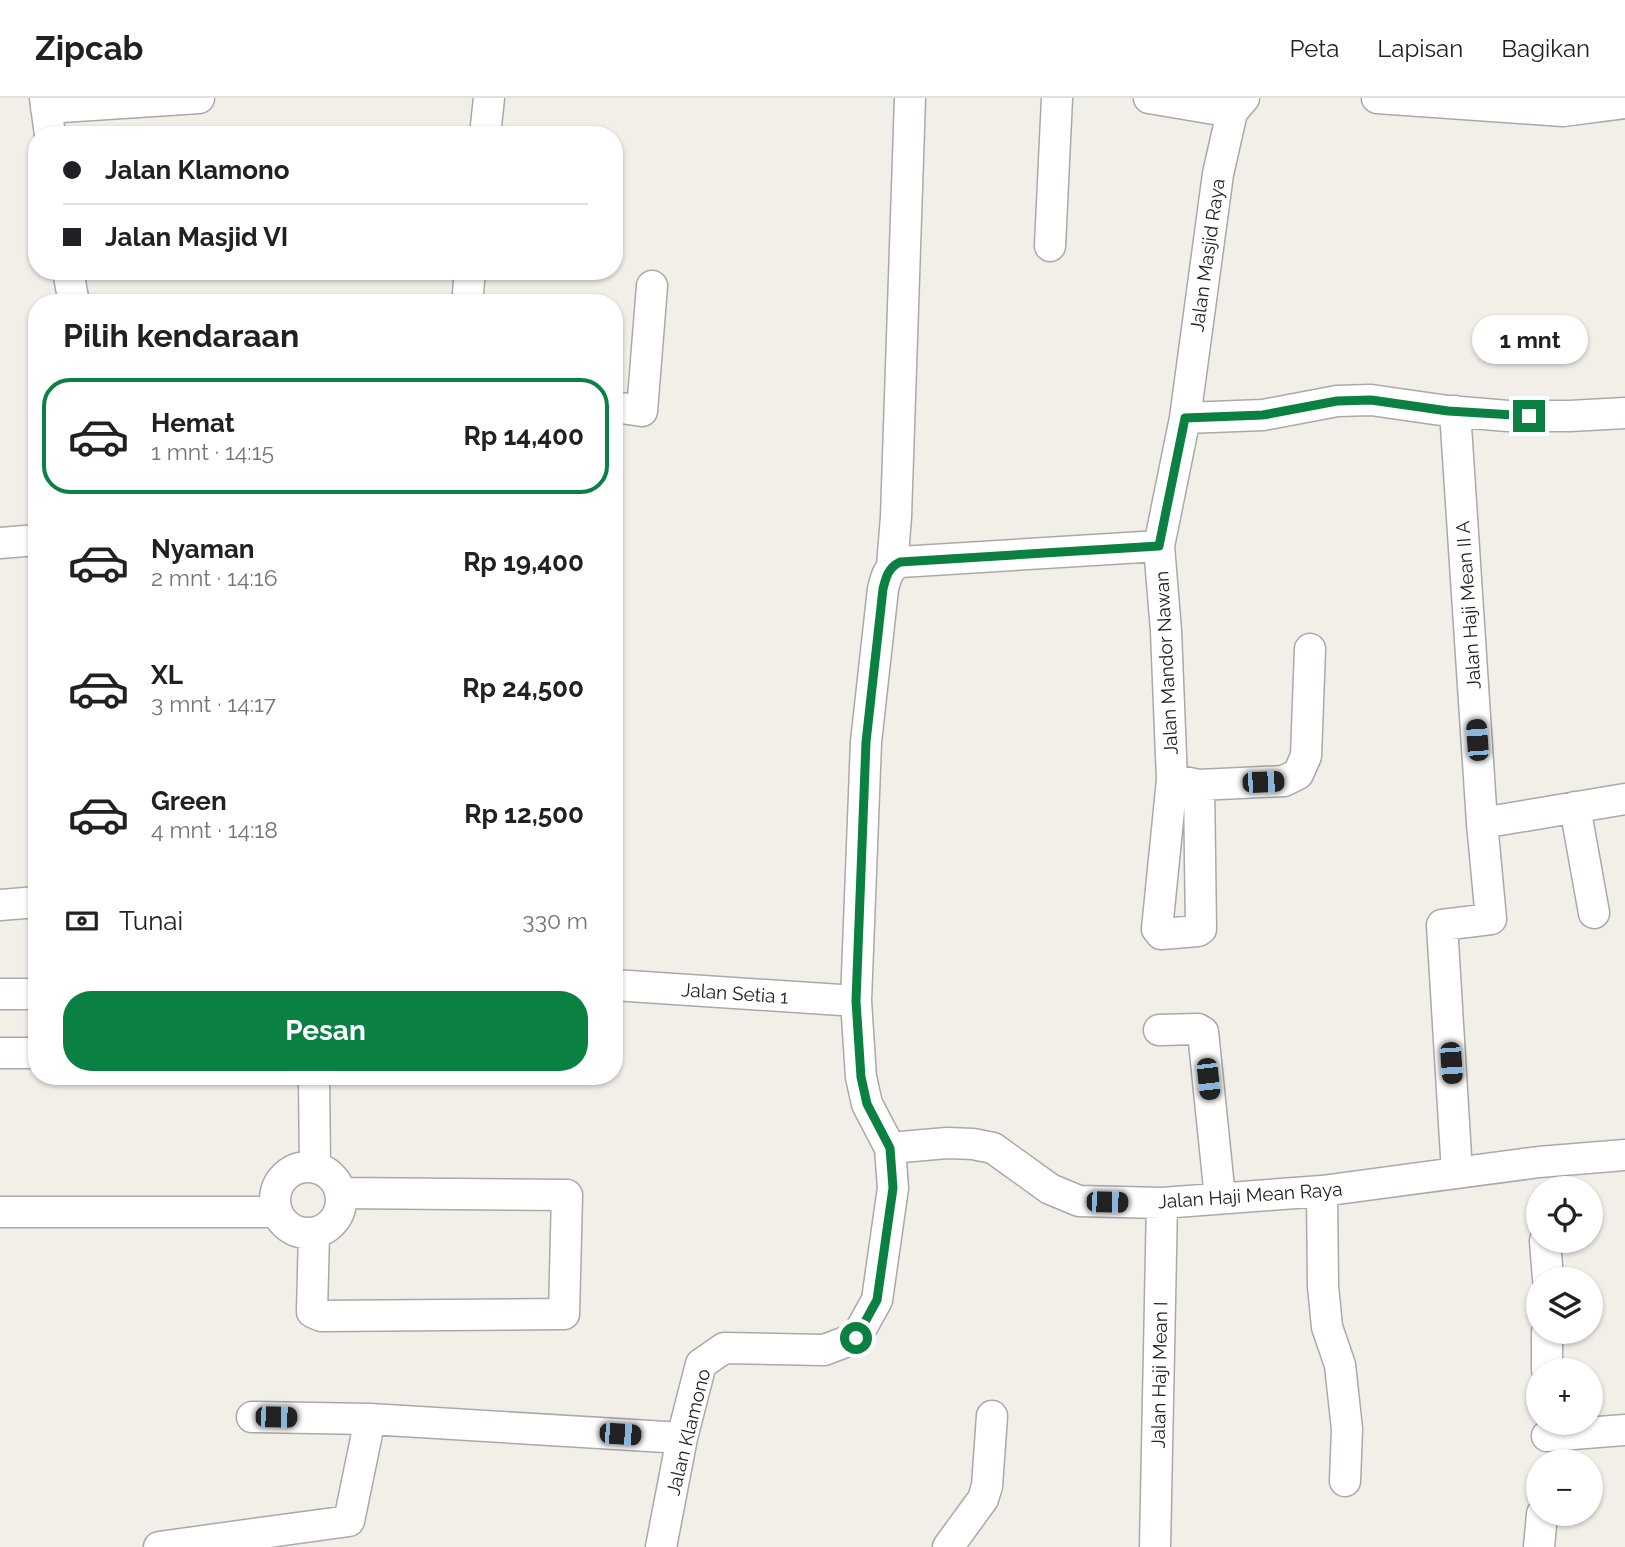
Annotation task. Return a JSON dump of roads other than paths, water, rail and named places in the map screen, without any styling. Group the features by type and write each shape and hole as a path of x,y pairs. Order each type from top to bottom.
{"street":[{"path":"47,114 199,98"},
{"path":"486,126 489,98"},
{"name":"Jalan Klamono","path":"660,1547 682,1438 701,1364 724,1348 824,1350 856,1338 877,1300 893,1188 890,1148 867,1104 861,1077 856,1001 866,742 883,589 892,566 896,517 910,98"},
{"path":"1050,246 1056,98"},
{"path":"1149,98 1238,105"},
{"path":"1377,98 1563,111 1625,103"},
{"name":"Jalan Masjid Raya","path":"1159,546 1185,418 1218,174 1238,105"},
{"path":"623,408 642,411 652,286"},
{"path":"1185,418 1263,415 1337,401 1371,400 1508,416 1570,416 1625,412"},
{"name":"Jalan Haji Mean II A","path":"1455,411 1482,822 1491,919 1442,925 1457,1174"},
{"path":"0,543 28,541"},
{"path":"892,566 900,562 1159,546"},
{"name":"Jalan Mandor Nawan","path":"1159,546 1166,631 1185,782 1284,781 1298,774 1306,756 1310,649"},
{"path":"1482,822 1625,799"},
{"path":"1575,807 1594,913"},
{"path":"0,905 28,903"},
{"name":"Jalan Setia 1","path":"623,986 856,1001"},
{"path":"0,994 28,994"},
{"path":"1159,1030 1198,1029 1203,1032 1220,1198"},
{"path":"0,1053 28,1053"},
{"path":"314,1085 315,1168"},
{"name":"Jalan Haji Mean Raya","path":"890,1148 947,1143 993,1148 1050,1189 1079,1201 1162,1203 1322,1191 1457,1174 1540,1175 1625,1155"},
{"path":"315,1168 327,1173 335,1182 340,1193 341,1206 336,1218 327,1228 314,1233 302,1233 291,1229 282,1221 276,1212 275,1194 283,1179 298,1169 315,1168"},
{"path":"1322,1191 1323,1286 1327,1326 1340,1365 1346,1429 1345,1481"},
{"path":"314,1233 312,1312 321,1316 564,1314 567,1195 340,1193"},
{"name":"Jalan Haji Mean I","path":"1155,1547 1162,1203"},
{"path":"0,1212 276,1212"},
{"path":"948,1547 983,1499 987,1486 992,1416"},
{"path":"252,1417 370,1419 682,1438"},
{"path":"159,1547 349,1521 370,1419"},
{"path":"1547,1440 1625,1430"},
{"path":"1539,1547 1541,1526"}]}
